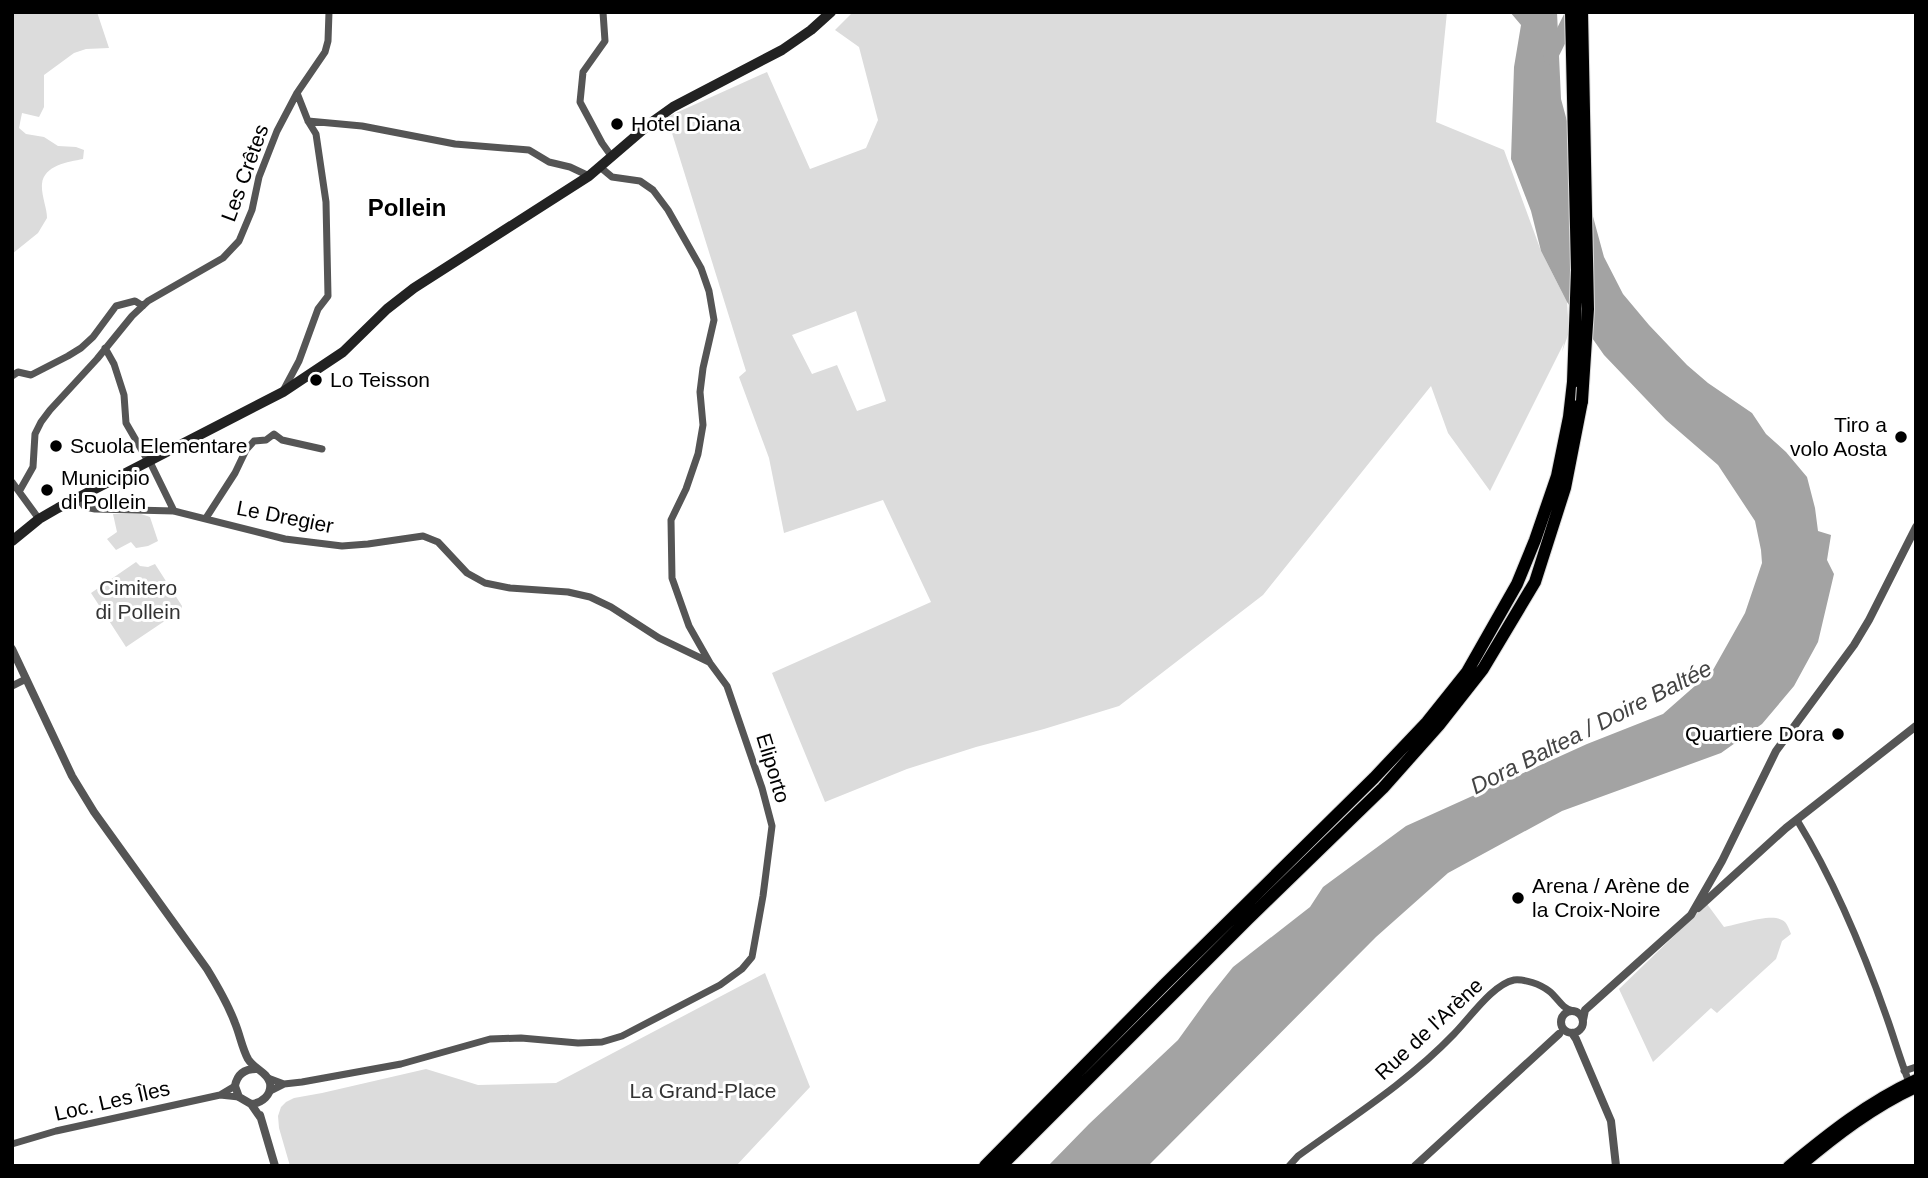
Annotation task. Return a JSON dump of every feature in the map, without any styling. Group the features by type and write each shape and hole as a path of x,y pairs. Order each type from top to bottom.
{"highway":[{"path":"985,1166 1427,722 1467,672 1517,584 1557,476 1573,382 1577,270 1571,12"},
{"path":"1000,1166 1383,788 1439,725 1475,678 1535,582 1565,488 1582,401 1588,309 1582,12"}],"main road":[{"path":"12,541 38,519 74,499 283,392 343,352 387,309 414,288 589,176 673,107 782,50 831,12"},
{"path":"1788,1166 1870,1103 1913,1083"},
{"path":"1801,1166 1858,1121 1913,1083"}],"street":[{"name":"Les Crêtes","path":"20,490 33,467 35,433 41,422 132,316 143,306 223,258 239,241 253,210 259,177 277,131 297,93 325,52 329,12"},
{"path":"603,12 605,41 583,72 580,102 612,157"},
{"path":"283,392 299,361 318,309 328,296 326,202 316,134 297,93"},
{"path":"308,121 362,126 455,144 529,150 549,162 570,167 589,176"},
{"name":"Eliporto","path":"270,1091 284,1084 401,1064 491,1039 602,1042 622,1036 720,985 742,969 752,957 772,826 762,788 726,686 689,626 672,578 670,550 671,520 686,489 698,454 703,425 700,392 714,320 709,291 701,268 668,210 653,190 640,181 612,177 600,167"},
{"name":"Les Crêtes","path":"12,376 18,372 31,375 39,372 81,348 93,337 116,306 135,301 143,306"},
{"path":"106,348 124,395 126,423 174,511"},
{"path":"206,518 254,441 266,440 274,434 282,440 321,449"},
{"path":"12,482 38,519"},
{"name":"Le Dregier","path":"74,499 85,508 174,511 285,539 342,546 423,536 438,542 467,573 485,583 590,597 611,607 659,638 710,663"},
{"path":"1691,915 1722,861 1776,751 1859,637 1916,527"},
{"path":"12,649 72,776 94,812 207,969 224,997 246,1056 256,1069 268,1078 268,1096 261,1102 251,1104"},
{"path":"12,686 26,679"},
{"path":"1415,1166 1583,1025 1584,1015 1733,875 1797,820 1916,726"},
{"path":"1797,820 1836,891 1888,1019 1904,1071 1913,1083"},
{"name":"Rue de l'Arène","path":"1289,1166 1308,1149 1403,1082 1453,1035 1491,994 1506,983 1522,980 1535,983 1549,991 1563,1007 1574,1011"},
{"path":"1563,1007 1562,1021 1571,1034 1611,1121 1616,1166"},
{"path":"1562,1021 1568,1012 1584,1015"},
{"path":"245,1071 246,1056"},
{"path":"1904,1071 1916,1067"},
{"path":"239,1097 235,1086 237,1078 245,1071 256,1069"},
{"name":"Eliporto","path":"268,1078 284,1084"},
{"path":"220,1095 235,1086"},
{"path":"220,1095 239,1097 251,1104 260,1117 275,1166"},
{"name":"Loc. Les Îles","path":"12,1144 67,1128 220,1095"},
{"path":"260,1117 261,1102"}],"green space":[{"path":"12,12 97,12 109,48 86,49 74,53 44,75 44,107 39,117 22,113 19,128 26,134 44,137 58,146 84,150 83,159 47,172 42,188 47,218 38,233 12,254"},
{"path":"853,12 1447,12 1436,122 1504,150 1541,251 1567,302 1569,332 1562,352 1564,343 1490,491 1448,433 1431,386 1263,595 1119,706 907,769 825,802 772,673 931,602 883,500 784,533 769,458 739,377 746,371 667,117 767,72 810,169 866,148 878,120 859,47 835,30","holes":["856,311 886,401 857,411 837,365 812,374 792,335"]},
{"path":"113,514 141,514 150,517 158,541 136,548 131,542 116,550 107,539 117,532"},
{"name":"Cimitero di Pollein","path":"136,562 140,566 148,567 155,564 182,606 181,610 126,647 91,593"},
{"path":"1707,904 1724,927 1777,918 1785,922 1791,934 1782,941 1776,959 1717,1013 1711,1008 1653,1062 1619,989"},
{"name":"La Grand-Place","path":"765,973 810,1087 736,1166 290,1166 278,1116 281,1107 294,1098 426,1069 478,1085 556,1083"}],"shaded area":[{"path":"1510,12 1557,12 1561,99 1604,257 1623,294 1687,365 1752,413 1766,434 1807,477 1818,531 1831,535 1827,560 1834,574 1818,642 1794,686 1762,724 1721,753 1562,811 1448,873 1376,937 1148,1166 1048,1166 1178,1040 1233,967 1310,907 1323,887 1406,826 1587,744 1663,714 1713,670 1745,613 1762,563 1755,521 1718,465 1666,420 1604,355 1567,302 1541,251 1531,211 1511,159 1514,67 1521,25"}],"waterway":[{"path":"1550,58 1573,12"}],"place":[{"name":"Hotel Diana","path":"617,124"},
{"name":"Lo Teisson","path":"316,380"},
{"name":"Tiro a volo Aosta","path":"1901,437"},
{"name":"Scuola Elementare","path":"56,446"},
{"name":"Municipio di Pollein","path":"47,490"},
{"name":"Quartiere Dora","path":"1838,734"},
{"name":"Arena / Arène de la Croix-Noire","path":"1518,898"}],"district":[{"name":"Pollein","path":"407,208"}],"water label":[{"name":"Dora Baltea / Doire Baltée","path":"1591,727"}]}
